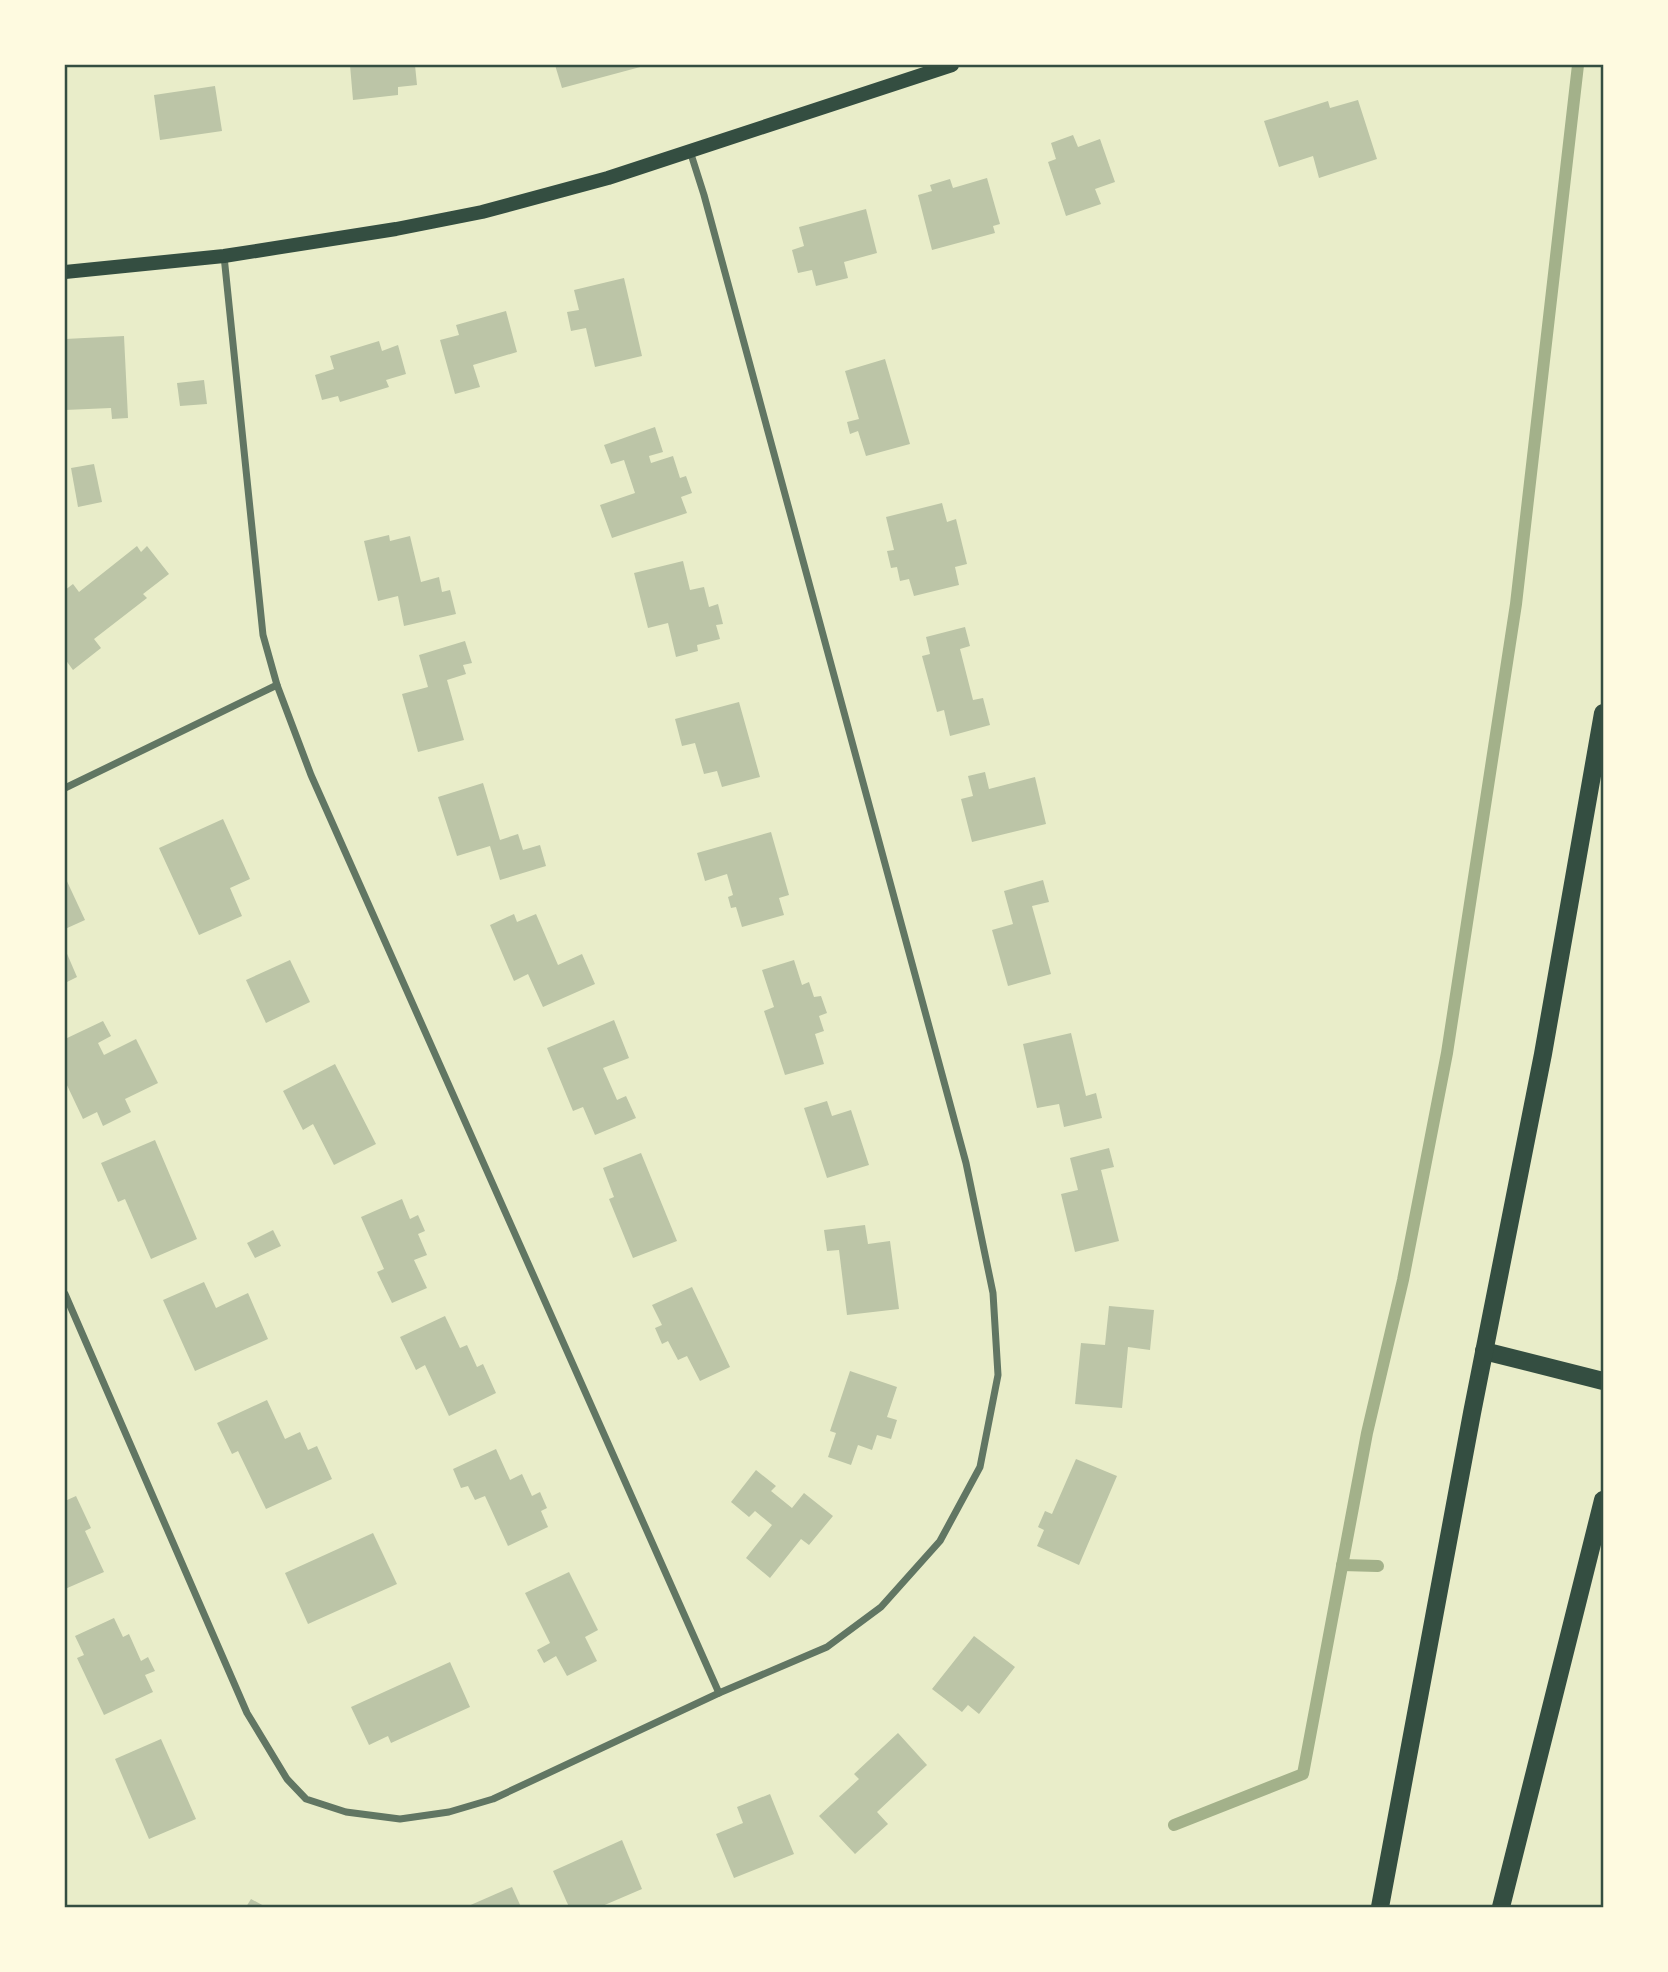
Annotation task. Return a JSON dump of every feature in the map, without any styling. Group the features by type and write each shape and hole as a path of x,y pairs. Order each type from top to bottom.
{"main road":[{"path":"65,272 224,256 373,233 482,212 608,178 952,65"},
{"path":"1380,1907 1484,1351 1543,1054 1603,713"},
{"path":"1484,1351 1603,1381"},
{"path":"1502,1907 1603,1500"}],"street":[{"path":"65,1294 247,1713 287,1779 306,1799 346,1812 400,1819 449,1812 493,1799 719,1693 827,1647 881,1607 940,1541 980,1467 998,1375 993,1293 966,1163 690,151"},
{"path":"224,256 263,635 277,685 311,775 719,1693"},
{"path":"65,788 277,685"}],"building":[{"path":"350,65 415,65 417,85 398,87 398,95 353,100"},
{"path":"555,65 644,65 644,66 562,88"},
{"path":"215,86 222,131 160,140 154,95"},
{"path":"1358,100 1377,159 1319,178 1313,156 1279,167 1264,121 1328,101 1330,108"},
{"path":"1073,135 1078,147 1100,139 1115,182 1095,189 1101,204 1066,216 1048,162 1056,159 1051,143"},
{"path":"987,178 1000,224 993,226 995,233 932,250 918,195 932,191 930,185 950,179 953,188"},
{"path":"866,209 877,253 844,262 848,278 816,286 812,270 798,273 792,250 804,246 799,227"},
{"path":"624,278 642,356 595,367 586,328 571,331 567,312 579,310 574,290"},
{"path":"506,311 517,352 473,365 480,387 455,394 440,340 459,335 456,325"},
{"path":"124,336 128,418 112,419 111,408 65,410 65,339"},
{"path":"379,341 382,351 398,345 406,374 386,380 389,387 340,402 338,396 322,400 315,375 334,369 330,356"},
{"path":"885,359 910,444 866,456 858,431 850,434 847,422 859,419 845,371"},
{"path":"204,380 207,404 180,406 177,383"},
{"path":"655,427 663,452 649,456 651,463 673,456 680,478 686,476 692,493 681,497 687,513 612,538 600,505 635,493 624,460 611,464 604,445"},
{"path":"94,464 102,502 78,507 71,468"},
{"path":"942,503 947,522 956,519 967,564 955,567 959,585 914,596 909,579 900,581 897,567 891,568 887,551 894,550 886,517"},
{"path":"389,535 390,541 410,536 421,582 439,577 442,592 450,590 456,614 404,626 398,596 378,601 364,541"},
{"path":"137,546 141,552 147,546 169,574 143,594 147,598 94,639 101,648 73,670 65,659 65,590 73,584 79,592"},
{"path":"683,561 690,590 704,587 709,607 718,604 723,624 716,625 720,639 697,645 698,651 676,657 668,623 648,628 634,573"},
{"path":"965,627 970,646 960,649 973,700 983,698 990,725 950,736 944,710 937,712 922,656 930,654 926,637"},
{"path":"465,641 472,663 463,665 466,674 447,680 464,740 418,752 402,694 428,687 419,655"},
{"path":"739,702 760,777 722,787 717,771 704,774 695,743 682,746 675,719"},
{"path":"985,772 989,789 1035,777 1046,824 972,842 961,799 973,796 968,776"},
{"path":"483,783 500,840 518,834 523,850 540,845 546,866 500,880 490,846 457,856 438,797"},
{"path":"223,819 250,879 230,888 242,916 199,935 159,848"},
{"path":"771,832 789,895 779,898 784,915 742,927 736,907 731,908 728,897 733,895 727,874 705,881 697,853"},
{"path":"65,877 85,920 65,929"},
{"path":"1043,880 1049,902 1032,906 1051,974 1008,986 992,930 1013,924 1004,891"},
{"path":"514,914 517,922 536,914 558,965 582,954 595,984 543,1007 528,974 514,981 490,925"},
{"path":"65,949 77,977 65,983"},
{"path":"290,960 310,1002 266,1023 246,980"},
{"path":"794,960 802,985 809,982 814,997 821,996 827,1013 819,1016 824,1031 815,1034 824,1064 785,1075 764,1011 774,1007 762,970"},
{"path":"614,1020 629,1058 603,1068 617,1100 626,1096 636,1118 595,1135 583,1107 573,1111 547,1048"},
{"path":"103,1021 111,1036 98,1043 104,1055 136,1039 158,1083 125,1099 131,1112 103,1126 97,1112 83,1119 65,1081 65,1039"},
{"path":"1071,1033 1086,1096 1096,1093 1102,1118 1064,1127 1059,1104 1037,1108 1023,1044"},
{"path":"335,1064 376,1144 334,1165 313,1124 303,1130 283,1091"},
{"path":"827,1101 832,1116 851,1110 869,1165 827,1178 804,1108"},
{"path":"155,1140 197,1239 151,1259 125,1199 118,1202 101,1163"},
{"path":"1109,1148 1114,1167 1101,1170 1119,1241 1075,1252 1061,1194 1078,1190 1070,1158"},
{"path":"641,1153 677,1241 633,1258 609,1199 614,1197 603,1168"},
{"path":"402,1199 410,1219 418,1215 425,1231 418,1234 427,1255 414,1260 427,1288 392,1303 377,1272 384,1269 361,1217"},
{"path":"865,1225 868,1244 890,1241 899,1309 847,1315 839,1250 827,1251 824,1230"},
{"path":"273,1230 281,1246 255,1258 247,1243"},
{"path":"204,1282 216,1308 248,1293 268,1339 195,1371 163,1300"},
{"path":"692,1287 730,1367 700,1381 687,1356 678,1360 668,1341 662,1344 655,1328 662,1325 652,1305"},
{"path":"1109,1306 1154,1310 1150,1350 1128,1347 1122,1408 1075,1404 1081,1343 1105,1345"},
{"path":"445,1316 460,1348 467,1345 477,1367 483,1364 496,1393 449,1416 425,1365 416,1370 400,1337"},
{"path":"850,1371 897,1387 887,1417 897,1420 891,1439 877,1435 872,1450 858,1445 851,1465 828,1457 836,1433 830,1431"},
{"path":"267,1400 285,1439 300,1432 308,1450 317,1446 332,1479 266,1509 238,1451 232,1454 217,1423"},
{"path":"496,1449 510,1480 522,1474 532,1496 540,1492 547,1508 541,1511 548,1527 508,1546 485,1496 475,1500 468,1486 461,1488 453,1469"},
{"path":"1076,1459 1117,1476 1079,1565 1037,1546 1044,1530 1038,1527 1045,1511 1052,1514"},
{"path":"756,1470 776,1486 771,1491 792,1508 804,1493 833,1516 809,1545 801,1539 770,1578 746,1558 772,1525 755,1511 749,1517 731,1502"},
{"path":"76,1496 91,1528 85,1531 104,1572 65,1589 65,1501"},
{"path":"373,1533 397,1584 308,1624 285,1573"},
{"path":"569,1572 598,1630 585,1637 597,1661 567,1676 556,1656 544,1663 537,1650 550,1643 525,1593"},
{"path":"114,1618 123,1637 129,1634 141,1661 148,1657 155,1671 145,1675 153,1692 104,1715 77,1658 84,1655 75,1636"},
{"path":"974,1636 1015,1667 979,1714 968,1705 962,1712 932,1689"},
{"path":"450,1662 470,1707 391,1743 388,1736 369,1745 351,1707"},
{"path":"898,1733 927,1765 877,1812 888,1824 855,1854 819,1816 859,1779 854,1774"},
{"path":"161,1739 196,1819 149,1839 115,1759"},
{"path":"770,1794 794,1854 734,1878 716,1834 743,1823 737,1807"},
{"path":"622,1840 642,1889 600,1907 569,1907 553,1871"},
{"path":"512,1887 521,1907 466,1907"},
{"path":"251,1899 266,1907 246,1907"}],"waterway":[{"path":"1174,1825 1303,1774 1367,1433 1403,1280 1447,1053 1516,604 1578,65"},
{"path":"1342,1565 1378,1566"}]}
